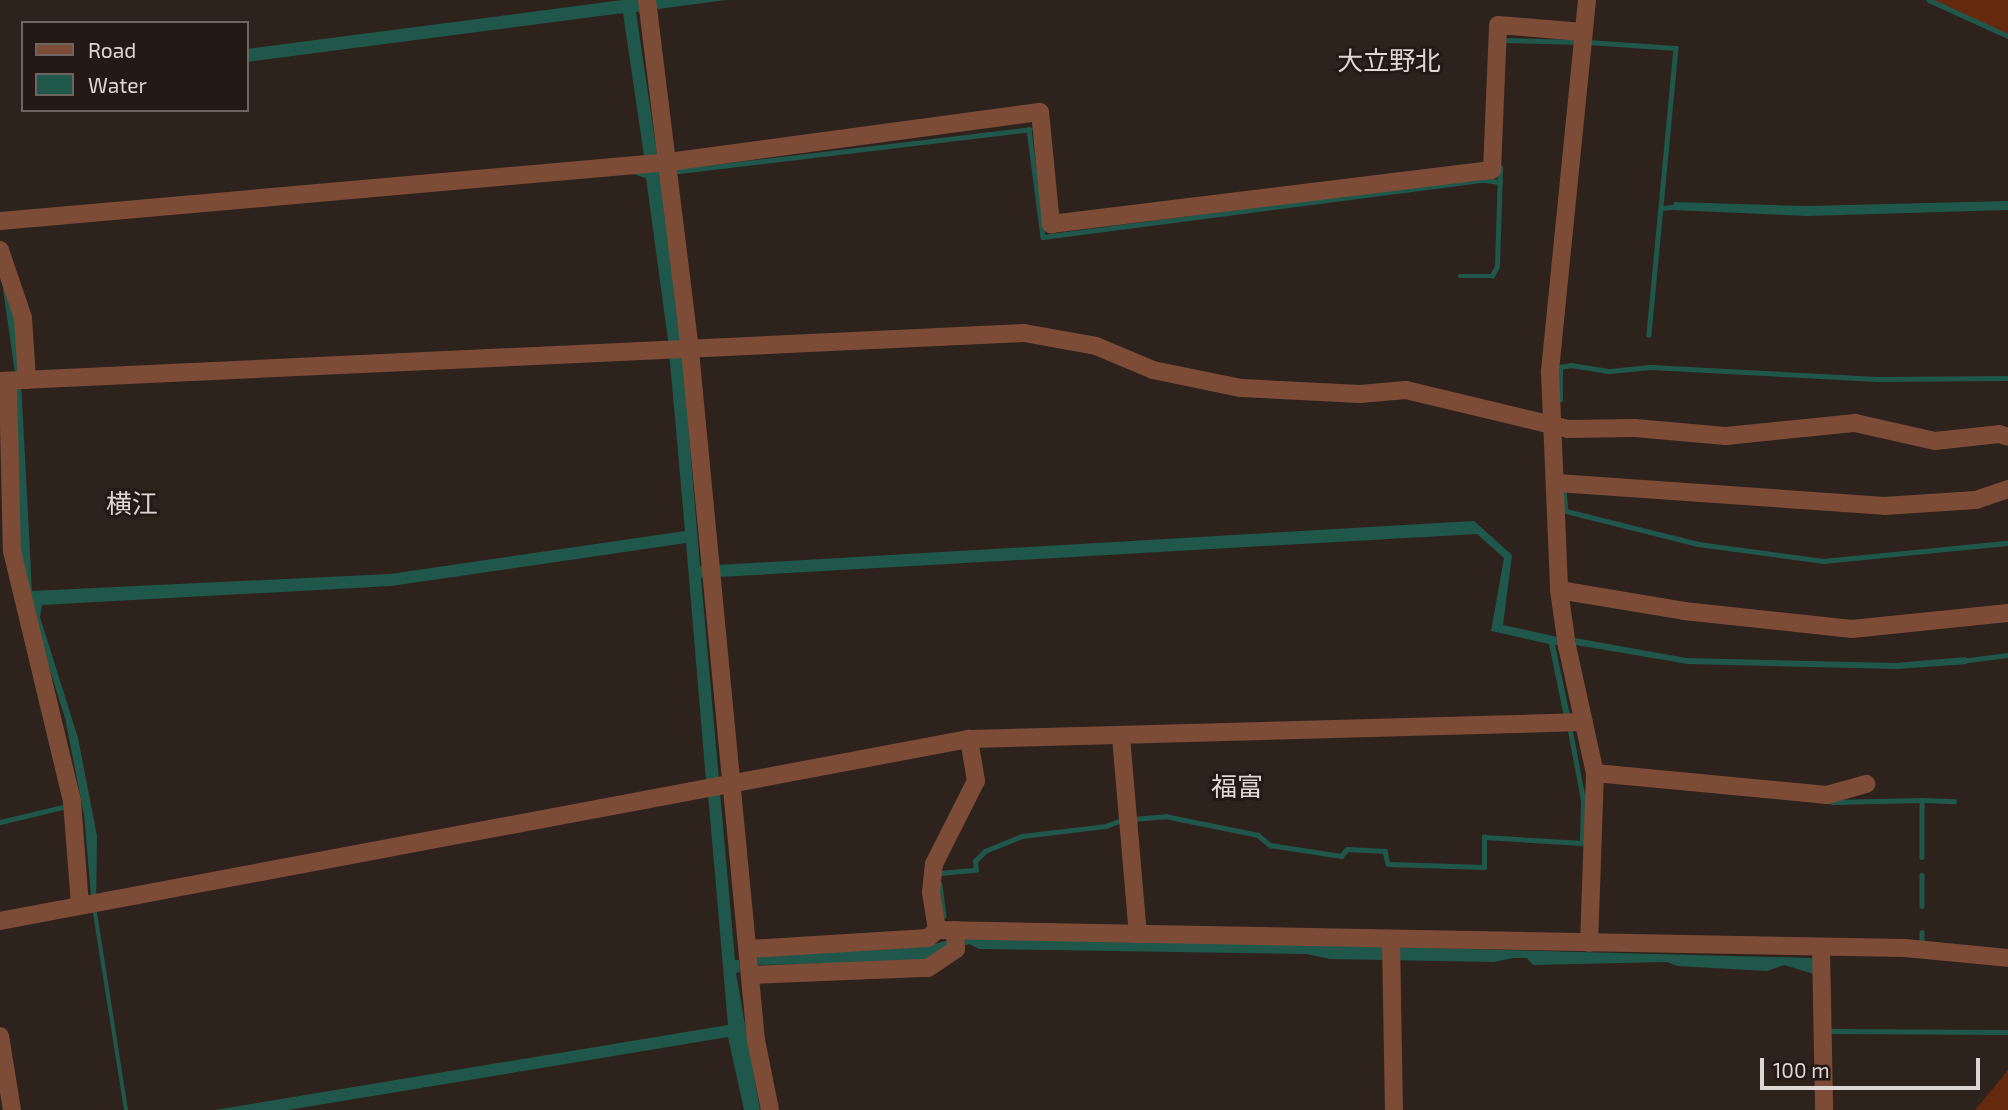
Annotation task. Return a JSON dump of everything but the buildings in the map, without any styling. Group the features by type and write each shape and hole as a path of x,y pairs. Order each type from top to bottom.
{"street":[{"path":"1587,0 1550,372 1560,428 1564,483 1559,590 1574,723 1595,773 1589,943"},
{"path":"648,5 657,164 690,351 711,571 727,784 748,950 756,1040 771,1110"},
{"path":"0,221 657,164 1040,112 1051,224 1492,170 1498,25 1583,39"},
{"path":"0,250 23,318 27,380"},
{"path":"89,903 56,724 16,577 6,386 27,380 690,351 1024,333 1096,346 1153,370 1241,388 1360,394 1405,390 1560,428 1635,428 1726,436 1856,423 1935,442 1999,434 2008,438"},
{"path":"1564,483 1884,506 1976,500 2008,489"},
{"path":"1559,590 1684,611 1852,629 2008,614"},
{"path":"0,921 969,739 1574,723"},
{"path":"1121,737 1138,934"},
{"path":"750,975 928,968 956,949 931,892 934,864 976,781 969,739"},
{"path":"1595,773 1827,794 1866,784"},
{"path":"748,950 928,938 946,930 1589,943 1821,957 1905,948 2008,958"},
{"path":"1391,940 1394,1110"},
{"path":"1821,957 1824,1110"},
{"path":"1,1046 12,1110"}],"shaded area":[{"path":"1929,0 2008,0 2008,36"},
{"path":"2008,1070 2008,1110 1976,1110 1976,1109"}],"water":[{"path":"622,0 726,0 636,12 657,154 644,156 623,13 248,62 248,49"},
{"path":"660,169 681,339 700,566 1474,521 1512,555 1503,625 1558,637 1559,645 1555,645 1570,715 1564,717 1549,644 1491,631 1504,558 1477,534 701,578 719,780 706,781 686,543 391,586 42,605 40,617 78,738 97,836 96,906 128,1110 124,1110 92,907 84,815 65,718 25,591 20,556 17,387 0,268 15,315 19,343 32,591 390,574 685,531 668,340 646,178 633,174"},
{"path":"2008,201 2008,210 1808,216 1673,210 1674,202 1807,206"},
{"path":"1575,638 1686,658 1895,663 1966,657 1967,664 1897,669 1688,664 1576,645"},
{"path":"720,792 735,960 739,960 740,972 736,973 760,1110 744,1110 728,1037 288,1110 215,1110 728,1025 708,794"},
{"path":"962,936 1813,958 1814,974 1784,965 1767,971 1677,966 1667,962 1533,965 1527,958 1494,962 1330,959 1306,954 979,949 969,944 922,961 758,965 757,956 924,947"}],"waterway":[{"path":"1929,0 2008,36"},
{"path":"1504,40 1580,42"},
{"path":"1588,42 1676,48 1649,335"},
{"path":"671,172 1029,129 1043,237 1484,180 1500,182"},
{"path":"1460,276 1492,276 1497,266 1500,168"},
{"path":"1663,208 1679,206"},
{"path":"1560,400 1560,367 1571,365 1610,371 1650,367 1877,379 2008,378"},
{"path":"1564,489 1566,511 1698,544 1823,561 2008,543"},
{"path":"1961,661 2008,655"},
{"path":"1133,819 1165,816 1258,835 1270,845 1341,856 1347,849 1385,851 1388,864 1484,867 1484,837 1582,843 1583,800 1569,726"},
{"path":"1922,800 1954,801"},
{"path":"1832,802 1922,800 1922,857"},
{"path":"0,822 67,806"},
{"path":"940,873 976,870 975,861 985,851 1022,836 1106,826 1124,819"},
{"path":"1922,875 1922,906"},
{"path":"940,884 944,916"},
{"path":"1922,932 1922,945"},
{"path":"1830,1031 2006,1032"}],"district":[{"name":"大立野北","path":"1389,60"},
{"name":"横江","path":"132,503"},
{"name":"福富","path":"1237,786"}]}
